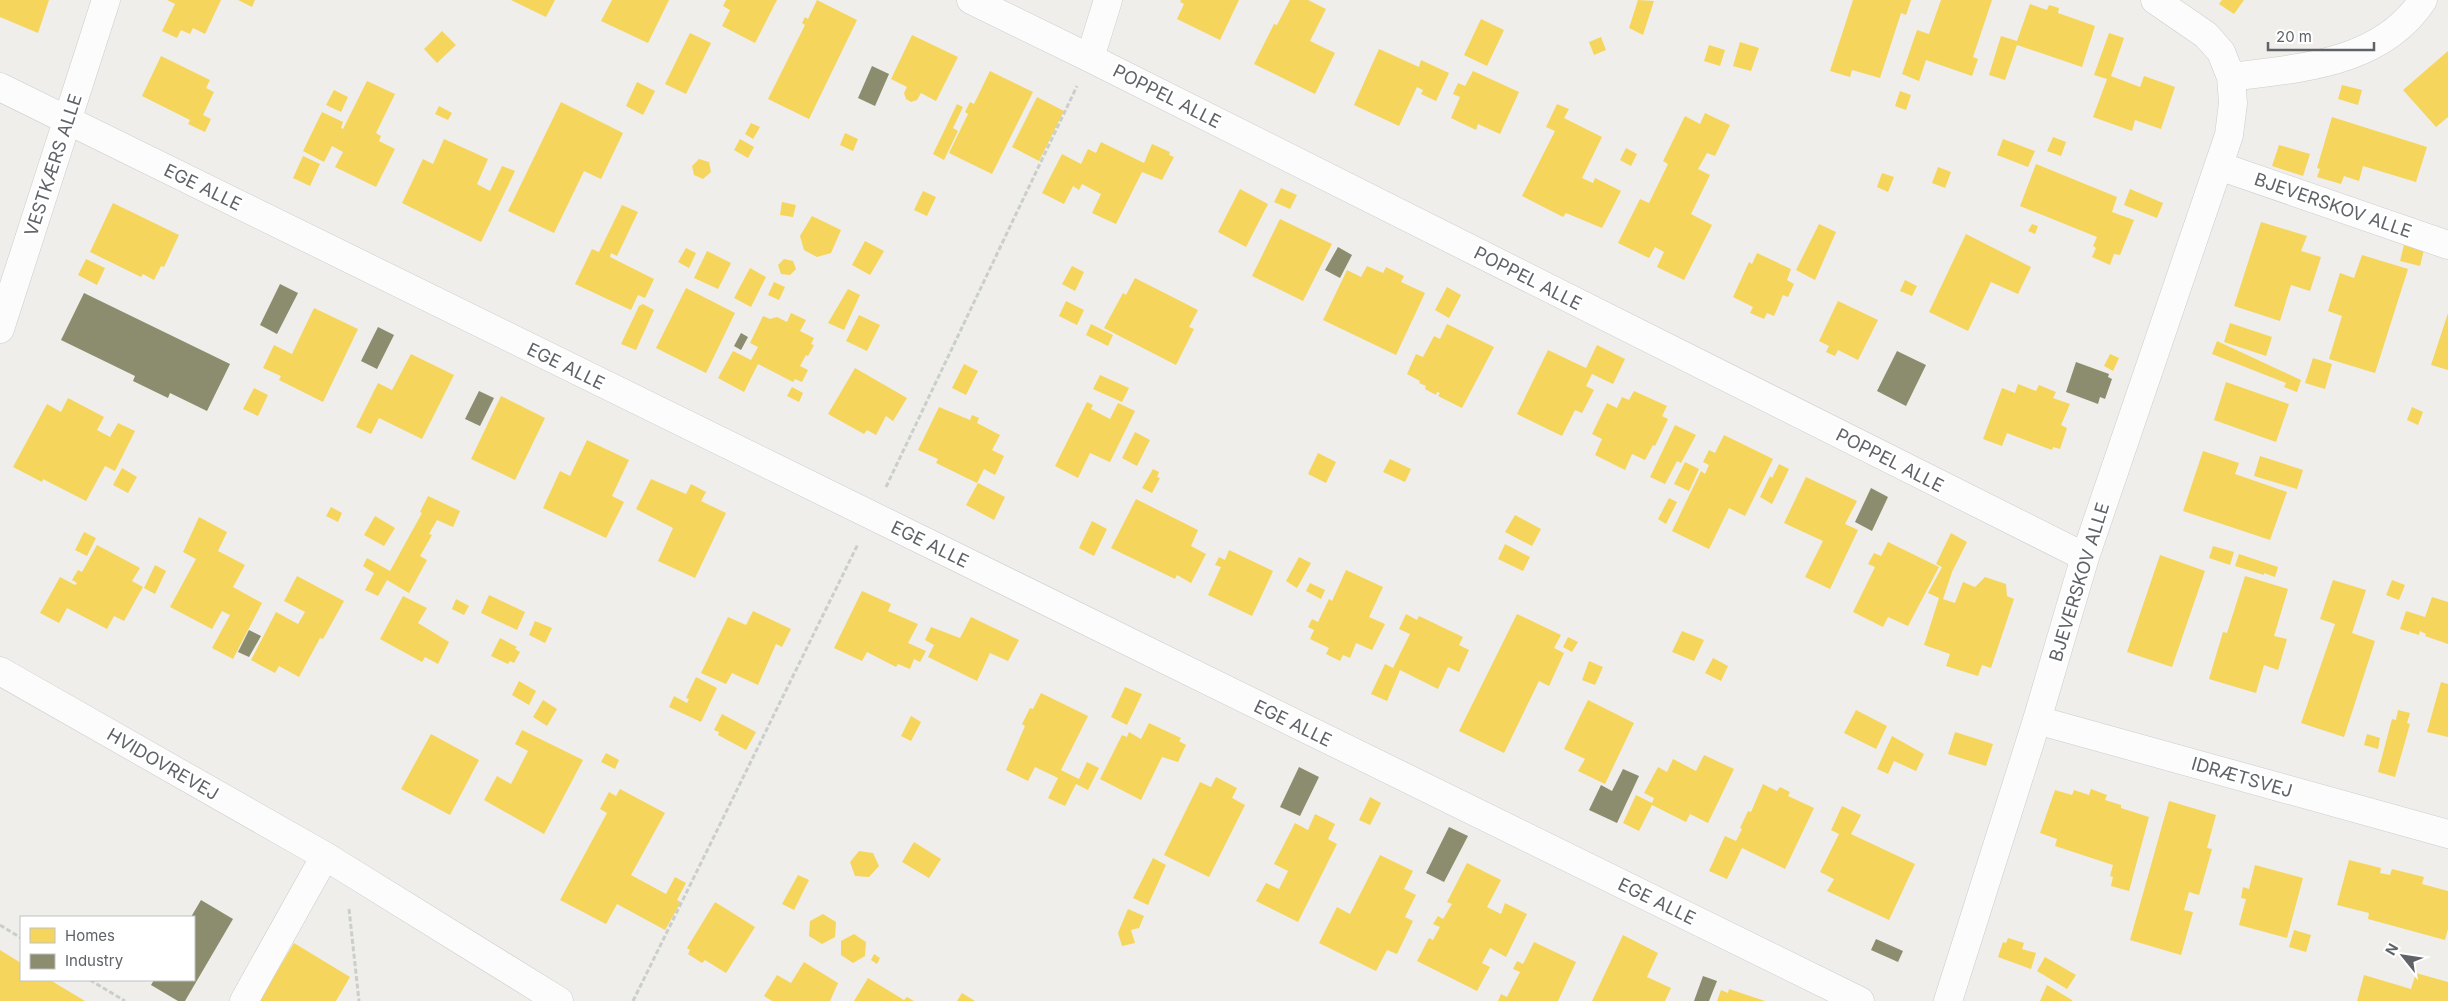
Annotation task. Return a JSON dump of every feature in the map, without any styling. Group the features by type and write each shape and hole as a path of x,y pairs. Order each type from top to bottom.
{"street":[{"name":"VESTKÆRS ALLE","path":"0,329 106,0"},
{"name":"POPPEL ALLE","path":"971,0 2085,558"},
{"path":"1090,58 1108,0"},
{"name":"BJEVERSKOV ALLE","path":"1948,1001 2037,720 2085,558 2229,135 2233,103 2231,77 2221,52 2206,35 2155,0"},
{"path":"2231,77 2316,66 2348,55 2385,40 2417,9 2423,0"},
{"name":"EGE ALLE","path":"0,87 1860,1001"},
{"name":"BJEVERSKOV ALLE","path":"2219,166 2448,244"},
{"name":"HVIDOVREVEJ","path":"0,672 335,863 559,1001"},
{"name":"IDRÆTSVEJ","path":"2037,720 2448,834"},
{"path":"244,1001 335,863"}],"path":[{"path":"335,863 359,1001"},
{"path":"0,925 20,937"},
{"path":"92,981 125,1001"}],"building: Homes":[{"path":"0,0 49,0 38,33 0,17"},
{"path":"167,0 221,0 205,34 193,28 190,34 181,30 177,38 162,31 175,4"},
{"path":"238,0 255,0 252,7"},
{"path":"511,0 555,0 546,17"},
{"path":"612,0 669,0 648,43 601,21"},
{"path":"726,0 777,0 755,43 722,26 730,10 723,6"},
{"path":"817,0 857,20 809,119 768,99 805,25 802,23 805,17 808,19"},
{"path":"1181,0 1239,0 1220,40 1177,19 1184,4 1180,2"},
{"path":"1290,0 1308,0 1326,9 1310,41 1335,53 1315,94 1254,64 1274,24 1277,25"},
{"path":"1638,0 1654,1 1643,35 1629,28"},
{"path":"1853,0 1911,0 1906,15 1901,13 1880,78 1852,70 1850,77 1830,71"},
{"path":"1941,0 1992,0 1973,57 1978,59 1972,76 1926,60 1919,81 1902,74 1917,30 1929,34"},
{"path":"2222,0 2244,0 2234,14 2219,4"},
{"path":"2030,4 2047,10 2049,5 2059,8 2058,13 2095,26 2082,67 2017,45 2005,80 1989,75 2001,36 2017,41"},
{"path":"1481,19 1504,30 1487,66 1464,55"},
{"path":"442,31 456,45 437,63 424,49"},
{"path":"690,33 711,43 686,94 665,84"},
{"path":"2109,33 2124,38 2111,76 2140,87 2144,76 2175,87 2161,129 2135,120 2132,131 2093,117 2107,79 2094,75"},
{"path":"912,35 958,57 936,101 921,93 917,100 911,102 906,99 904,93 907,87 891,79"},
{"path":"1601,37 1606,50 1594,55 1589,42"},
{"path":"1740,42 1759,48 1751,71 1733,66"},
{"path":"1709,45 1725,50 1720,66 1704,61"},
{"path":"1379,49 1419,67 1421,60 1449,73 1436,101 1421,94 1423,90 1417,87 1399,126 1354,105"},
{"path":"2448,51 2448,117 2436,127 2403,90"},
{"path":"161,56 210,80 206,88 214,92 203,115 211,119 205,132 188,124 190,120 142,96"},
{"path":"990,71 1033,92 992,174 949,153 968,114 965,112 970,102 974,104"},
{"path":"1473,71 1519,92 1500,134 1478,124 1476,130 1451,118 1460,97 1453,94 1458,83 1465,86"},
{"path":"367,81 395,94 376,133 381,136 379,141 395,149 376,187 335,167 343,152 332,146 324,162 303,151 322,112 343,122 341,128 343,129"},
{"path":"637,82 655,91 643,115 626,106"},
{"path":"2342,85 2362,90 2358,105 2338,99"},
{"path":"334,90 348,97 341,112 326,105"},
{"path":"1900,91 1911,95 1906,110 1895,106"},
{"path":"1037,97 1064,111 1039,161 1012,147"},
{"path":"561,102 623,133 601,179 584,171 554,233 508,211"},
{"path":"957,104 963,107 953,128 958,131 944,160 933,154"},
{"path":"1557,104 1569,109 1564,118 1602,137 1582,178 1593,183 1595,178 1621,191 1602,228 1566,213 1563,217 1522,196 1555,131 1546,127"},
{"path":"439,106 452,113 448,120 435,114"},
{"path":"1705,113 1730,125 1715,156 1707,153 1698,169 1710,175 1691,214 1712,225 1684,280 1657,267 1664,252 1655,247 1649,258 1618,243 1640,199 1649,203 1668,164 1663,161 1685,116 1700,124"},
{"path":"2332,117 2427,147 2416,182 2363,166 2359,181 2344,176 2341,184 2317,177 2320,169 2317,168"},
{"path":"751,123 760,127 753,139 745,134"},
{"path":"845,133 858,139 853,151 840,145"},
{"path":"2053,137 2066,142 2061,156 2047,151"},
{"path":"444,139 488,159 477,184 490,191 502,166 515,171 481,242 402,203 423,159 433,164"},
{"path":"740,139 754,147 748,158 734,150"},
{"path":"2003,139 2035,151 2028,167 1997,155"},
{"path":"1101,142 1144,163 1152,144 1170,152 1169,155 1174,157 1162,180 1142,172 1116,224 1092,213 1101,194 1082,184 1079,190 1073,186 1064,204 1042,193 1062,154 1081,164 1088,149 1096,153"},
{"path":"2279,145 2310,154 2303,176 2272,166"},
{"path":"1626,148 1637,154 1631,166 1620,160"},
{"path":"303,156 320,164 310,186 293,178"},
{"path":"699,159 709,162 711,172 703,179 694,175 692,166"},
{"path":"2036,164 2117,197 2112,212 2134,220 2120,255 2114,254 2110,265 2092,257 2096,248 2093,246 2097,237 2020,206"},
{"path":"1938,167 1951,172 1945,188 1932,183"},
{"path":"1882,173 1894,177 1888,192 1877,187"},
{"path":"1281,188 1297,195 1290,209 1274,202"},
{"path":"1240,189 1268,204 1246,247 1218,232"},
{"path":"2130,189 2163,203 2157,218 2124,205"},
{"path":"923,191 936,197 927,216 914,210"},
{"path":"782,202 796,205 793,217 780,215"},
{"path":"113,203 179,235 164,267 161,266 154,280 143,274 141,277 90,252"},
{"path":"622,205 638,212 617,256 611,253 610,257 654,279 645,298 638,295 631,310 575,284 592,249 599,252"},
{"path":"812,216 841,230 831,253 817,257 804,250 800,236"},
{"path":"1280,219 1332,244 1303,301 1252,276"},
{"path":"2261,222 2307,236 2301,251 2321,257 2310,291 2291,285 2280,321 2234,306"},
{"path":"1819,224 1836,232 1815,280 1796,270"},
{"path":"2032,224 2038,226 2035,234 2028,231"},
{"path":"1966,234 2031,267 2018,294 1991,282 1968,331 1929,312"},
{"path":"865,241 884,251 870,275 852,265"},
{"path":"2404,245 2424,250 2420,266 2400,261"},
{"path":"686,248 696,253 689,268 678,262"},
{"path":"707,251 731,263 718,289 694,278"},
{"path":"1757,253 1791,269 1787,280 1794,284 1788,297 1783,295 1774,316 1767,313 1764,319 1750,313 1753,307 1733,297 1749,262 1752,264"},
{"path":"2362,255 2408,269 2375,373 2329,359 2342,316 2328,311 2340,273 2354,278"},
{"path":"86,259 105,268 97,285 78,275"},
{"path":"784,259 793,261 796,269 790,275 781,274 778,265"},
{"path":"1072,266 1084,272 1075,291 1062,284"},
{"path":"1367,266 1383,273 1386,267 1404,276 1401,282 1425,293 1396,355 1323,320 1347,270 1361,277"},
{"path":"750,268 766,277 751,307 734,298"},
{"path":"1135,278 1198,310 1189,327 1194,329 1176,365 1104,328 1123,293 1126,295"},
{"path":"1905,280 1917,286 1912,296 1900,291"},
{"path":"774,282 785,287 779,300 768,295"},
{"path":"1447,287 1461,295 1449,318 1435,310"},
{"path":"686,288 735,313 706,373 656,348"},
{"path":"848,289 860,295 844,330 828,323"},
{"path":"1066,301 1084,310 1077,325 1059,316"},
{"path":"1838,301 1878,320 1858,360 1838,350 1835,356 1826,352 1829,346 1819,341"},
{"path":"643,304 654,310 636,350 621,344 639,306"},
{"path":"314,308 358,329 323,402 279,380 281,376 263,368 274,345 292,354"},
{"path":"791,313 806,320 800,331 814,338 811,344 814,345 800,366 808,370 802,382 795,379 793,382 758,364 744,392 718,378 733,351 751,360 758,347 750,343 763,316 770,319 777,317 787,322"},
{"path":"2448,313 2448,370 2431,365"},
{"path":"859,315 880,325 867,351 846,341"},
{"path":"2230,323 2272,337 2266,356 2224,342"},
{"path":"1091,324 1113,335 1108,346 1086,335"},
{"path":"1447,324 1494,347 1462,408 1438,396 1440,393 1437,392 1436,395 1425,389 1426,386 1419,383 1420,381 1407,374 1416,354 1423,357 1434,336 1440,339"},
{"path":"2217,341 2301,380 2297,392 2284,387 2286,383 2212,354"},
{"path":"1597,345 1625,359 1613,384 1592,374 1586,386 1594,390 1582,413 1575,410 1562,436 1517,414 1548,350 1586,368"},
{"path":"411,354 454,375 422,439 379,418 371,434 356,427 378,383 392,390"},
{"path":"2110,354 2119,358 2113,371 2104,366"},
{"path":"2313,358 2332,364 2325,389 2305,383"},
{"path":"964,364 978,371 966,395 952,388"},
{"path":"855,368 907,398 893,421 886,416 876,435 867,430 864,434 828,414"},
{"path":"1100,375 1129,388 1122,402 1093,389"},
{"path":"2226,382 2289,404 2276,442 2214,420"},
{"path":"2018,384 2036,391 2039,385 2056,392 2053,398 2070,404 2061,425 2067,428 2060,449 2053,447 2052,450 2007,433 2002,446 1983,439 2002,388 2015,393"},
{"path":"792,387 803,393 799,402 787,396"},
{"path":"254,388 268,395 258,416 243,409"},
{"path":"1634,391 1667,406 1662,416 1668,419 1655,446 1653,445 1645,460 1632,454 1625,470 1595,455 1602,439 1592,434 1607,403 1617,408 1622,397 1629,400"},
{"path":"501,396 545,418 515,480 471,459"},
{"path":"68,398 104,417 97,430 110,437 118,423 135,431 115,471 105,466 86,501 43,479 42,482 13,467 47,404 61,412"},
{"path":"1087,402 1093,405 1091,409 1110,419 1118,403 1135,411 1110,462 1090,453 1078,478 1055,466"},
{"path":"939,407 970,420 972,415 979,418 977,423 1000,435 992,450 1004,456 995,475 984,469 977,483 936,463 938,459 918,450"},
{"path":"2412,407 2423,412 2418,425 2407,420"},
{"path":"1675,425 1696,435 1681,463 1677,461 1665,484 1650,477"},
{"path":"1135,432 1150,440 1137,466 1122,458"},
{"path":"1724,435 1773,459 1745,516 1729,508 1709,549 1672,531 1701,471 1705,474 1709,465 1703,462 1709,450 1715,453"},
{"path":"587,440 629,460 612,496 624,502 606,538 543,508 560,471 570,476"},
{"path":"2203,451 2239,463 2235,474 2287,492 2270,540 2183,511"},
{"path":"1318,453 1336,462 1326,483 1308,474"},
{"path":"2260,456 2303,470 2297,489 2254,476"},
{"path":"1390,459 1411,469 1405,482 1383,472"},
{"path":"1685,462 1699,469 1689,491 1674,484"},
{"path":"1779,464 1789,469 1772,504 1760,497 1770,476 1772,478"},
{"path":"122,468 137,477 128,493 113,485"},
{"path":"1153,469 1159,472 1157,477 1160,478 1152,493 1142,488"},
{"path":"1806,477 1857,501 1845,524 1858,530 1830,589 1805,577 1823,541 1784,523"},
{"path":"651,479 686,494 691,484 706,492 701,501 726,513 695,578 658,561 673,528 636,509"},
{"path":"978,483 1005,497 994,520 966,505"},
{"path":"428,496 460,511 453,527 437,520 429,534 432,535 420,556 427,560 409,593 387,580 378,596 365,590 374,573 363,566 367,558 390,571 422,513 420,512"},
{"path":"1669,498 1677,502 1666,524 1658,519"},
{"path":"1136,499 1198,530 1191,546 1206,554 1191,583 1177,575 1175,579 1111,548"},
{"path":"331,507 342,513 338,522 326,516"},
{"path":"1515,515 1541,529 1532,546 1505,532"},
{"path":"375,516 395,528 384,546 364,535"},
{"path":"199,517 227,532 218,551 245,565 233,587 262,603 233,659 212,648 230,615 222,611 212,629 170,607 196,559 183,552"},
{"path":"1092,521 1107,529 1094,556 1079,548"},
{"path":"84,532 96,538 87,556 75,550"},
{"path":"1951,533 1967,542 1952,572 1943,599 1955,603 1963,582 1975,587 1985,577 2006,584 2007,596 2014,599 1991,668 1982,665 1978,676 1946,666 1950,654 1924,645 1939,598 1928,593 1942,567 1936,564"},
{"path":"1888,542 1939,567 1908,626 1888,617 1883,627 1853,612 1875,567 1868,564 1874,553 1881,556"},
{"path":"1505,544 1530,557 1523,571 1498,559"},
{"path":"97,545 140,568 132,581 143,587 124,621 114,616 107,629 67,608 59,623 40,613 60,577 75,585 77,583 72,580 78,570 82,572"},
{"path":"2213,546 2234,552 2230,565 2209,558"},
{"path":"1229,550 1273,571 1252,616 1208,595 1221,567 1215,565 1219,557 1225,560"},
{"path":"2239,554 2278,567 2275,577 2235,566"},
{"path":"2160,555 2205,571 2172,667 2127,652"},
{"path":"1299,557 1311,563 1297,588 1286,581"},
{"path":"155,565 166,571 155,594 144,588"},
{"path":"1346,570 1383,587 1369,617 1385,624 1372,650 1356,643 1350,658 1343,655 1340,661 1326,654 1329,648 1310,639 1314,630 1308,627 1312,619 1318,622 1329,599 1332,601"},
{"path":"297,576 344,601 323,639 320,638 299,677 279,666 275,673 251,660 276,612 298,624 305,612 284,601"},
{"path":"2245,576 2288,589 2274,636 2287,639 2278,670 2264,665 2256,693 2209,679 2223,632 2227,633"},
{"path":"2333,580 2366,590 2352,633 2375,641 2344,737 2301,723 2335,624 2320,619"},
{"path":"2392,580 2405,585 2399,600 2386,595"},
{"path":"1310,583 1325,590 1321,599 1306,591"},
{"path":"862,591 891,604 888,611 918,624 908,643 926,651 920,662 914,659 910,669 898,664 896,667 867,652 862,661 834,648"},
{"path":"489,595 525,612 517,630 481,613"},
{"path":"403,596 427,608 418,623 449,642 438,664 425,657 422,662 380,639"},
{"path":"2432,597 2448,602 2448,644 2425,636 2426,634 2420,631 2419,635 2400,629 2406,611 2425,617"},
{"path":"456,599 469,606 464,615 452,609"},
{"path":"753,611 791,629 782,647 776,644 758,685 732,673 726,684 701,673 728,617 746,625"},
{"path":"1406,614 1417,620 1419,616 1463,637 1459,645 1469,650 1459,672 1448,667 1438,689 1400,670 1387,701 1371,694 1385,664 1393,668 1410,634 1399,629"},
{"path":"1517,614 1561,635 1554,648 1564,653 1549,686 1539,681 1504,753 1459,731"},
{"path":"971,617 1019,640 1008,661 990,653 977,681 928,657 934,645 925,640 931,627 960,638"},
{"path":"535,621 552,628 545,643 529,635"},
{"path":"1682,631 1704,640 1694,661 1672,652"},
{"path":"1568,637 1578,642 1572,652 1563,647"},
{"path":"500,638 517,647 515,649 520,652 514,663 510,661 508,664 491,656"},
{"path":"1713,658 1728,666 1721,681 1705,673"},
{"path":"1589,661 1603,667 1595,685 1582,680"},
{"path":"696,677 717,688 701,722 669,707 674,696 687,703 689,699 686,698"},
{"path":"519,681 536,691 529,705 512,695"},
{"path":"2441,682 2448,684 2448,737 2427,732"},
{"path":"1125,687 1142,694 1127,725 1111,717"},
{"path":"1041,693 1088,716 1061,770 1079,779 1087,762 1099,768 1088,790 1076,784 1065,806 1048,798 1058,778 1035,767 1028,781 1006,770 1025,726 1022,724 1030,708 1033,709"},
{"path":"543,700 557,709 547,726 533,717"},
{"path":"1588,700 1634,723 1605,784 1578,771 1585,759 1564,749"},
{"path":"1856,710 1887,726 1876,749 1844,733"},
{"path":"2398,710 2410,713 2407,723 2410,724 2395,777 2378,772 2392,719 2396,720"},
{"path":"722,714 756,732 746,750 718,735 719,732 714,730"},
{"path":"911,716 921,722 911,741 901,736"},
{"path":"1149,723 1181,738 1179,741 1186,745 1178,762 1162,757 1141,800 1100,779 1122,735 1127,737 1129,732 1141,739"},
{"path":"522,730 583,760 544,834 484,800 497,776 511,784 528,751 515,744"},
{"path":"1955,732 1993,744 1986,766 1948,754"},
{"path":"431,734 479,760 450,815 401,789"},
{"path":"2367,734 2380,738 2378,749 2364,745"},
{"path":"1892,736 1924,754 1916,771 1894,761 1888,774 1877,769"},
{"path":"606,753 619,760 615,769 601,762"},
{"path":"1704,755 1734,769 1708,823 1690,814 1686,822 1652,805 1639,831 1623,823 1636,795 1652,803 1654,798 1644,793 1658,767 1667,772 1673,759 1696,771"},
{"path":"1216,777 1237,788 1232,798 1245,805 1209,877 1164,855 1200,782 1211,787"},
{"path":"1763,784 1777,791 1780,787 1790,792 1788,796 1814,808 1785,869 1742,848 1727,879 1709,871 1725,836 1736,841 1748,811 1751,812"},
{"path":"620,789 665,813 631,875 666,894 675,877 686,883 677,900 681,902 665,930 617,904 606,924 560,900 607,813 600,809 609,792 616,796"},
{"path":"2091,789 2107,795 2105,800 2121,805 2121,808 2149,817 2129,891 2111,886 2113,877 2110,876 2113,865 2055,846 2057,839 2040,833 2055,790 2072,795 2074,790 2089,795"},
{"path":"1370,797 1381,803 1370,825 1359,820"},
{"path":"2169,801 2216,815 2207,848 2212,849 2199,895 2189,892 2184,910 2193,912 2181,955 2130,940"},
{"path":"1842,806 1861,815 1851,834 1915,864 1889,920 1827,891 1834,879 1820,872 1839,834 1831,830"},
{"path":"1315,814 1335,824 1328,839 1337,844 1298,922 1256,901 1266,883 1279,889 1288,871 1274,864 1295,823 1308,830"},
{"path":"914,842 941,859 929,878 902,862"},
{"path":"859,851 873,853 879,866 869,877 855,876 850,862"},
{"path":"1380,855 1413,871 1404,889 1416,895 1405,917 1413,921 1397,954 1387,950 1376,971 1319,943 1337,907 1350,914"},
{"path":"1153,858 1166,865 1148,905 1133,898"},
{"path":"2349,860 2381,868 2380,873 2390,875 2392,869 2424,877 2422,884 2448,891 2448,929 2445,940 2368,919 2369,913 2337,905"},
{"path":"1467,863 1501,880 1487,907 1501,914 1505,903 1527,914 1506,957 1490,948 1482,963 1490,967 1477,991 1417,961 1429,938 1433,940 1440,927 1433,924 1438,916 1443,919 1452,904 1447,902"},
{"path":"2255,865 2303,878 2287,938 2239,925 2246,899 2241,898 2243,887 2249,889"},
{"path":"798,875 809,880 794,910 782,904"},
{"path":"715,902 755,927 726,973 705,960 702,963 688,954 690,950 687,948"},
{"path":"1128,909 1144,916 1139,928 1131,930 1135,943 1122,946 1118,933"},
{"path":"823,914 836,922 835,937 822,944 809,936 810,921"},
{"path":"2294,930 2311,935 2306,952 2289,947"},
{"path":"854,934 866,942 865,956 853,963 841,955 841,941"},
{"path":"1623,935 1658,953 1647,977 1671,988 1665,1001 1592,1001"},
{"path":"2008,938 2024,943 2022,949 2036,953 2031,969 1998,957 2003,942 2006,943"},
{"path":"1534,942 1576,962 1558,1001 1498,1001 1501,994 1507,997 1520,972 1513,969 1517,961 1523,964"},
{"path":"294,943 350,977 336,1001 259,1001"},
{"path":"0,950 20,962 20,981 52,981 85,1001 0,1001"},
{"path":"874,954 880,958 877,964 871,960"},
{"path":"2045,957 2076,975 2067,989 2037,971"},
{"path":"804,962 838,983 830,1001 772,1001 764,996 777,975 791,983"},
{"path":"2416,973 2448,982 2448,1001 2357,1001 2364,975 2411,989"},
{"path":"868,978 904,1000 907,997 914,1001 854,1001"},
{"path":"2047,985 2072,1000 2072,1001 2040,1001"},
{"path":"1729,989 1765,1001 1717,1001 1721,990 1728,993"},
{"path":"962,993 975,1001 957,1001"}],"building: Industry":[{"path":"872,66 889,74 875,106 858,98"},
{"path":"1338,247 1352,255 1340,278 1325,270"},
{"path":"280,284 298,293 277,334 260,325"},
{"path":"84,293 230,364 207,411 170,393 168,398 133,381 135,376 61,340"},
{"path":"378,327 394,335 377,369 361,361"},
{"path":"741,333 748,337 741,350 734,346"},
{"path":"1897,351 1926,365 1906,406 1877,391"},
{"path":"2076,362 2109,374 2108,377 2112,379 2105,399 2100,397 2098,404 2066,392"},
{"path":"479,391 494,398 480,426 465,419"},
{"path":"1871,488 1888,497 1872,531 1855,522"},
{"path":"249,630 261,636 249,657 238,652"},
{"path":"1299,767 1319,777 1300,816 1280,807"},
{"path":"1623,769 1639,776 1617,823 1589,810 1601,785 1612,791"},
{"path":"1449,827 1468,836 1444,882 1426,873"},
{"path":"201,900 233,919 185,1001 178,1001 151,985 153,981 195,981 195,916 192,916"},
{"path":"1876,939 1903,951 1898,962 1871,950"},
{"path":"1703,976 1717,981 1709,1001 1694,1001"}]}
